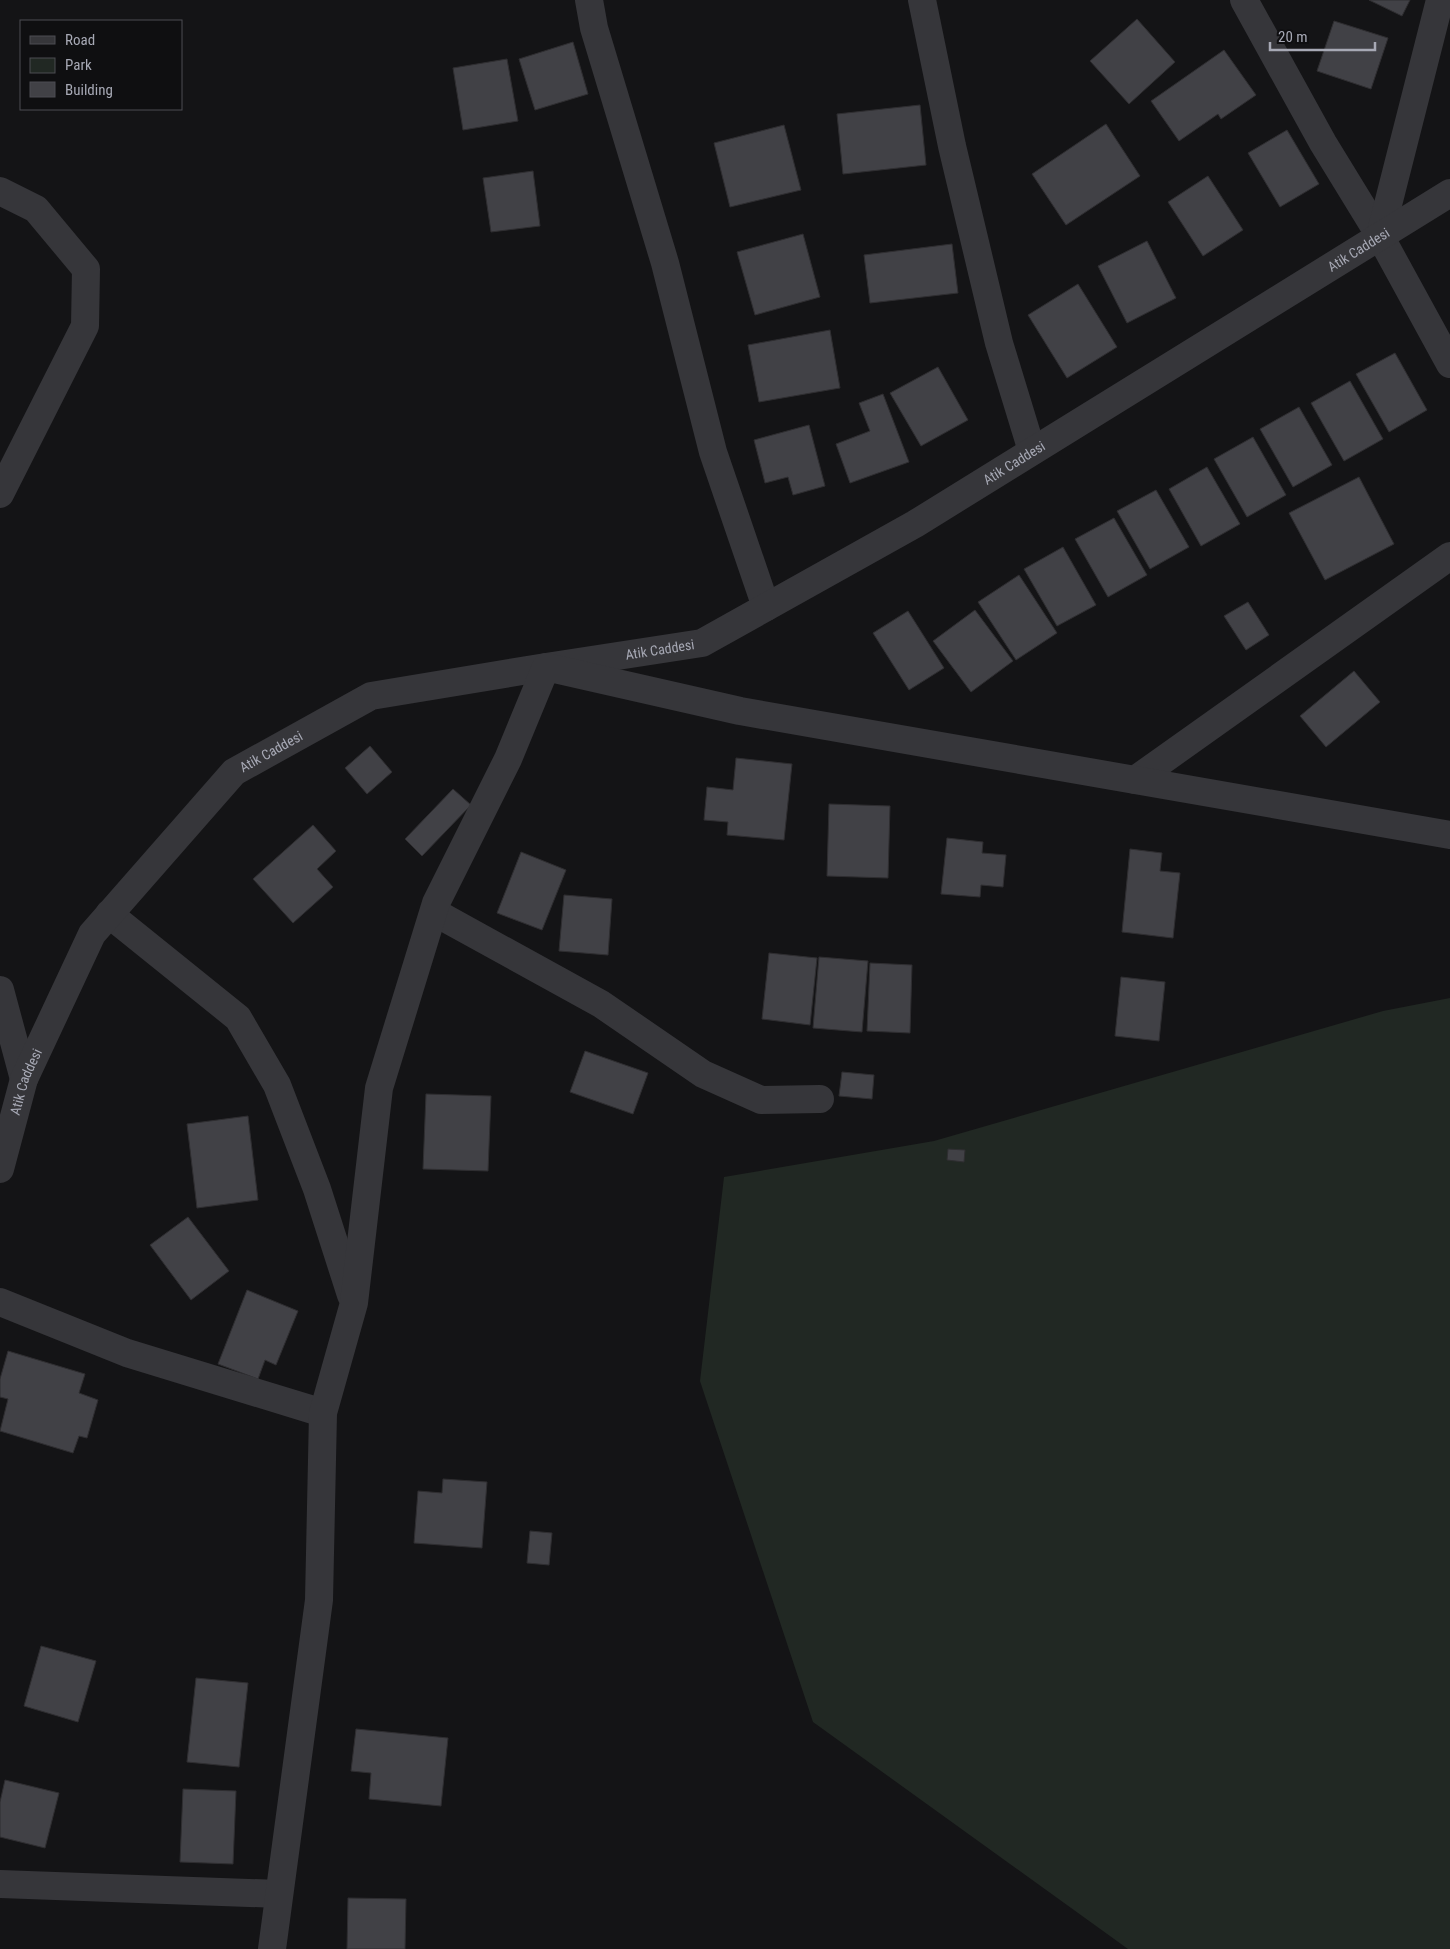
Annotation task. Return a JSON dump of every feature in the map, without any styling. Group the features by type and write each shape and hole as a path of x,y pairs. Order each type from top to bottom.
{"street":[{"path":"589,0 594,28 665,263 713,452 766,607"},
{"path":"922,0 952,146 999,343 1032,451"},
{"path":"1244,0 1323,143 1380,236 1450,364"},
{"path":"1380,236 1440,0"},
{"path":"0,191 36,209 86,269 85,326 0,494"},
{"name":"Atik Caddesi","path":"0,1169 24,1079 92,934 234,772 371,696 702,643 915,524 1450,193"},
{"path":"1135,780 1450,556"},
{"path":"272,1949 319,1600 322,1414 354,1303 379,1088 436,903 508,759 546,667 740,711 1450,834"},
{"path":"434,912 601,1004 703,1074 761,1100 820,1099"},
{"path":"109,914 238,1018 277,1085 316,1189 354,1303"},
{"path":"0,990 24,1079"},
{"path":"0,1302 127,1353 322,1414"},
{"path":"0,1884 279,1894"}],"green space":[{"path":"1450,998 1450,1949 1128,1949 813,1722 700,1381 724,1177 934,1141 1383,1011"}],"building":[{"path":"1369,0 1410,0 1402,16"},
{"path":"1137,19 1175,62 1129,104 1090,61"},
{"path":"1334,21 1388,38 1371,89 1317,71"},
{"path":"573,42 588,94 535,110 519,59"},
{"path":"1224,50 1256,95 1221,119 1218,114 1179,141 1151,101"},
{"path":"507,59 518,121 463,130 453,68"},
{"path":"920,105 926,165 843,174 837,114"},
{"path":"1106,124 1140,176 1066,225 1032,174"},
{"path":"784,125 801,190 730,207 714,143"},
{"path":"1287,130 1319,184 1280,207 1248,153"},
{"path":"533,171 540,226 491,232 483,178"},
{"path":"1208,176 1243,230 1203,256 1168,202"},
{"path":"803,234 820,297 755,315 737,252"},
{"path":"1147,241 1176,298 1127,323 1098,266"},
{"path":"952,244 958,293 870,303 864,255"},
{"path":"1078,284 1117,347 1067,378 1028,315"},
{"path":"830,330 840,388 759,402 748,345"},
{"path":"1395,353 1427,410 1389,432 1356,374"},
{"path":"938,367 968,420 921,446 890,393"},
{"path":"1350,381 1383,439 1344,461 1311,403"},
{"path":"883,394 909,462 850,483 836,444 870,431 859,403"},
{"path":"1299,407 1332,465 1293,487 1260,429"},
{"path":"809,425 825,486 793,495 788,477 765,483 754,440"},
{"path":"1253,437 1286,495 1247,517 1214,459"},
{"path":"1207,467 1240,524 1201,546 1169,489"},
{"path":"1359,477 1394,544 1325,580 1289,513"},
{"path":"1156,490 1189,547 1150,569 1117,511"},
{"path":"1114,518 1147,575 1108,597 1075,539"},
{"path":"1063,547 1096,605 1057,626 1024,569"},
{"path":"1019,575 1057,633 1016,660 978,602"},
{"path":"1248,602 1269,635 1246,650 1224,616"},
{"path":"975,610 1013,661 971,692 933,641"},
{"path":"908,611 944,668 909,690 873,633"},
{"path":"1354,671 1380,702 1326,747 1300,716"},
{"path":"370,746 392,772 367,794 345,768"},
{"path":"736,758 792,764 784,840 727,835 728,822 704,820 707,787 733,790"},
{"path":"453,789 471,805 422,856 405,839"},
{"path":"829,804 890,806 888,878 827,876"},
{"path":"313,825 336,851 317,869 333,887 293,923 253,879"},
{"path":"947,838 983,842 982,853 1006,855 1003,887 981,885 980,897 941,894"},
{"path":"1130,849 1162,853 1160,871 1180,873 1173,938 1122,932"},
{"path":"521,852 566,870 542,930 497,913"},
{"path":"564,895 612,899 608,955 559,951"},
{"path":"769,953 817,958 810,1025 762,1019"},
{"path":"819,957 868,961 862,1032 813,1028"},
{"path":"870,963 912,965 910,1033 867,1031"},
{"path":"1121,977 1165,982 1159,1041 1115,1036"},
{"path":"585,1051 648,1073 633,1114 570,1092"},
{"path":"842,1072 874,1075 872,1099 839,1096"},
{"path":"426,1094 491,1096 488,1171 423,1169"},
{"path":"248,1116 258,1200 197,1208 187,1124"},
{"path":"948,1149 965,1150 964,1162 947,1160"},
{"path":"188,1217 229,1271 191,1300 150,1245"},
{"path":"247,1290 298,1311 276,1365 265,1360 258,1379 218,1364"},
{"path":"8,1351 85,1374 79,1393 98,1400 87,1438 79,1436 73,1453 0,1431 8,1399 0,1397 0,1379"},
{"path":"443,1479 487,1482 482,1548 414,1543 418,1491 442,1493"},
{"path":"530,1531 552,1533 549,1565 527,1563"},
{"path":"41,1646 96,1661 78,1722 24,1706"},
{"path":"196,1678 248,1683 239,1767 187,1762"},
{"path":"356,1729 448,1738 441,1806 369,1799 371,1773 351,1771"},
{"path":"5,1780 59,1793 45,1848 0,1837 0,1802"},
{"path":"183,1789 236,1791 233,1864 180,1862"},
{"path":"348,1898 406,1899 405,1949 347,1949"}]}
